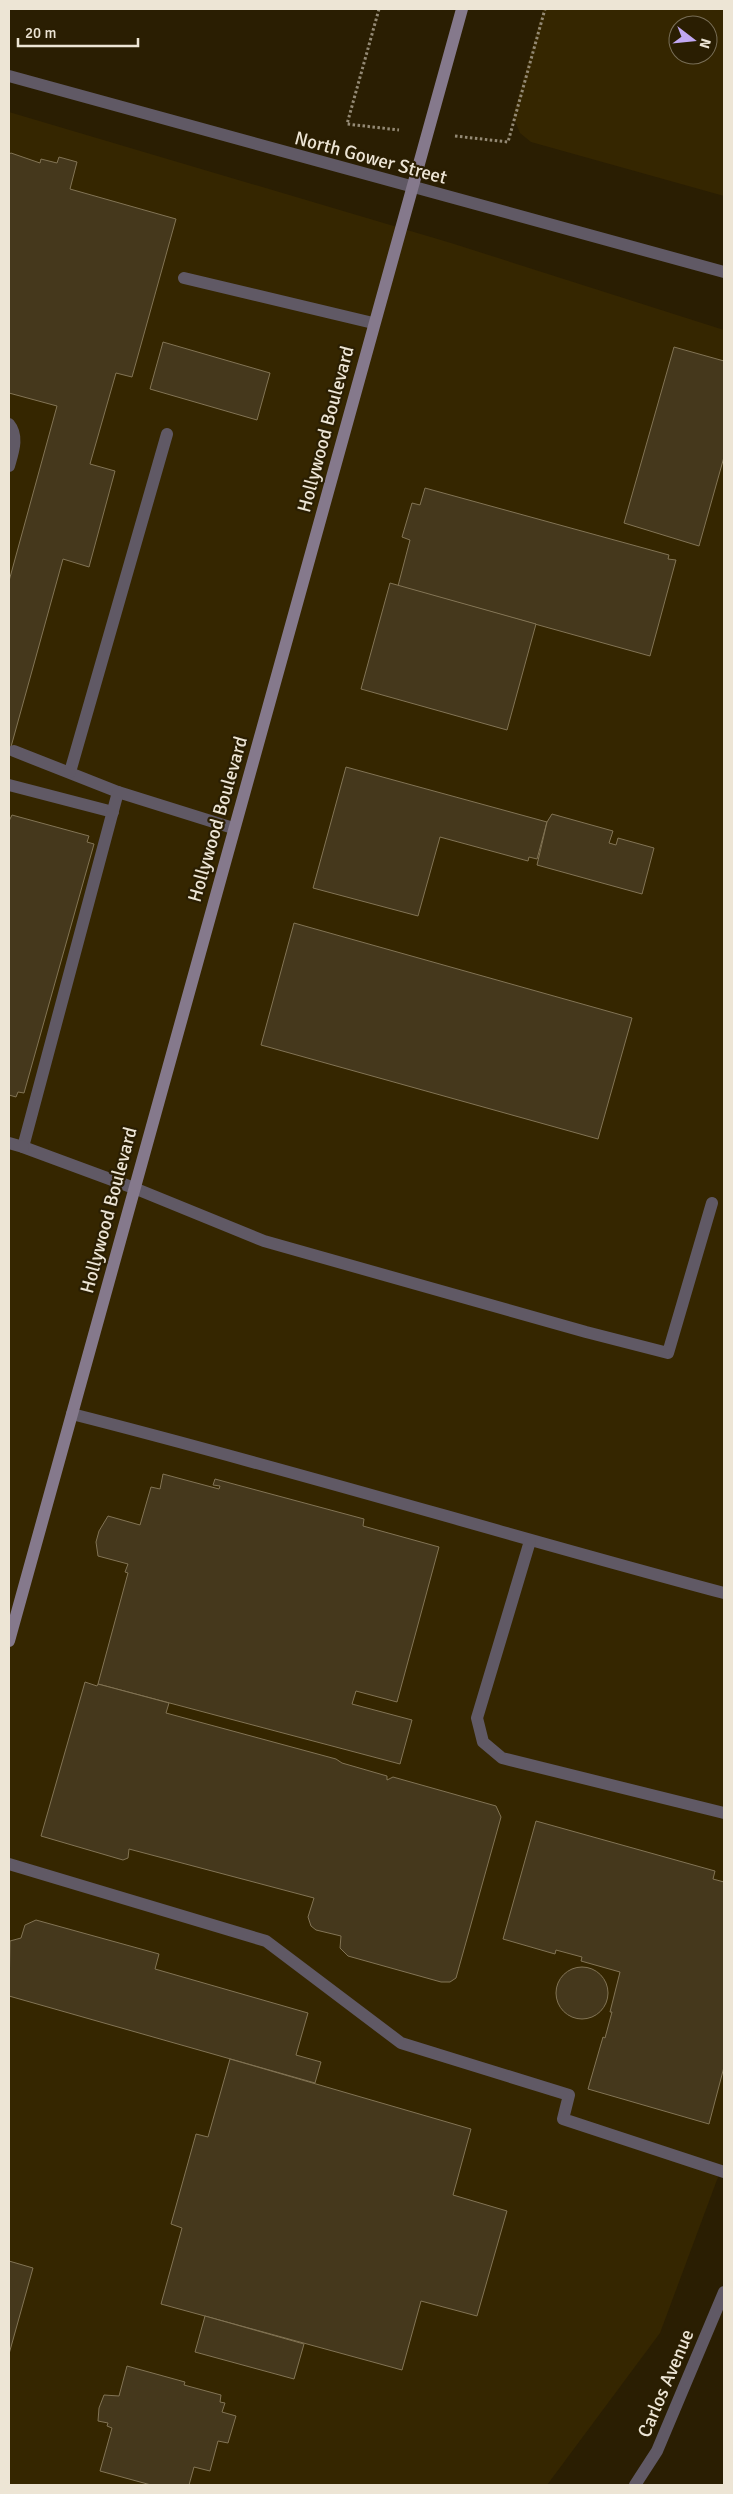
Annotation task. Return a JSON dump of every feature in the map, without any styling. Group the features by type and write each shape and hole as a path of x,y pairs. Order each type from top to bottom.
{"main road":[{"name":"Hollywood Boulevard","path":"9,1641 373,323 462,9"}],"street":[{"name":"North Gower Street","path":"9,76 724,272"},
{"path":"184,278 373,323"},
{"path":"9,424 14,430 14,447 9,466"},
{"path":"70,772 167,434"},
{"path":"14,751 118,792 234,828"},
{"path":"9,785 112,812"},
{"path":"23,1147 118,792"},
{"path":"9,1143 134,1188 264,1241 586,1332 668,1353 712,1204"},
{"path":"72,1414 163,1437 530,1541 724,1593"},
{"path":"530,1541 477,1718 483,1742 502,1758 724,1813"},
{"path":"9,1864 266,1941 401,2043 569,2095 562,2119 724,2172"},
{"name":"Carlos Avenue","path":"635,2485 658,2451 724,2292"}],"path":[{"path":"347,124 379,9"},
{"path":"508,142 545,9"}],"shaded area":[{"path":"543,9 724,9 724,196 531,142 520,133 513,116"},
{"path":"9,112 451,243 724,330 724,2161 660,2333 547,2485 9,2485"}],"building":[{"path":"11,153 40,163 41,159 57,163 59,157 77,162 70,189 176,219 132,377 116,373 90,464 115,471 89,567 63,559 9,754 9,581 57,406 9,393 9,154"},
{"path":"163,342 270,373 257,420 150,389"},
{"path":"674,347 724,361 724,457 699,546 624,523"},
{"path":"425,488 669,555 668,559 676,560 650,656 398,586 410,540 402,537 412,503 420,505"},
{"path":"390,583 536,624 507,730 361,689"},
{"path":"346,767 547,822 537,859 529,857 528,861 440,837 418,916 313,888"},
{"path":"552,814 613,831 609,843 616,845 618,838 654,848 642,894 537,865 547,822"},
{"path":"12,815 89,836 87,842 94,844 24,1093 18,1092 16,1097 9,1095 9,821"},
{"path":"294,923 632,1018 598,1139 261,1045"},
{"path":"163,1474 219,1489 220,1486 213,1485 215,1479 364,1519 363,1526 439,1547 397,1702 356,1691 352,1704 412,1720 400,1764 98,1684 128,1573 125,1572 128,1564 98,1556 96,1542 99,1531 108,1516 140,1525 151,1487 160,1489"},
{"path":"85,1682 169,1703 166,1713 336,1759 342,1763 387,1776 387,1780 393,1777 496,1806 501,1817 456,1978 450,1982 441,1982 348,1956 340,1948 341,1936 316,1930 311,1926 308,1917 314,1898 129,1849 128,1858 123,1860 41,1836"},
{"path":"536,1821 715,1871 713,1879 724,1882 724,2067 709,2124 588,2089 603,2037 605,2038 620,1972 581,1961 582,1957 556,1950 555,1954 503,1939"},
{"path":"36,1920 159,1954 155,1969 308,2013 296,2055 321,2062 315,2083 9,1996 10,1941 21,1938 25,1925"},
{"path":"582,1967 592,1969 600,1975 606,1983 608,1993 606,2003 600,2011 592,2017 582,2019 572,2017 564,2011 558,2003 556,1993 558,1983 564,1975 572,1969"},
{"path":"230,2059 471,2129 453,2195 507,2211 477,2316 421,2301 402,2370 161,2304 182,2228 171,2224 196,2134 208,2137"},
{"path":"9,2261 33,2268 9,2354"},
{"path":"205,2316 304,2344 294,2379 195,2352"},
{"path":"127,2366 185,2382 184,2385 221,2395 220,2402 225,2403 222,2412 236,2416 228,2443 218,2441 210,2471 194,2467 189,2485 151,2485 100,2471 112,2428 107,2426 108,2423 98,2421 99,2408 104,2395 119,2396"}]}
